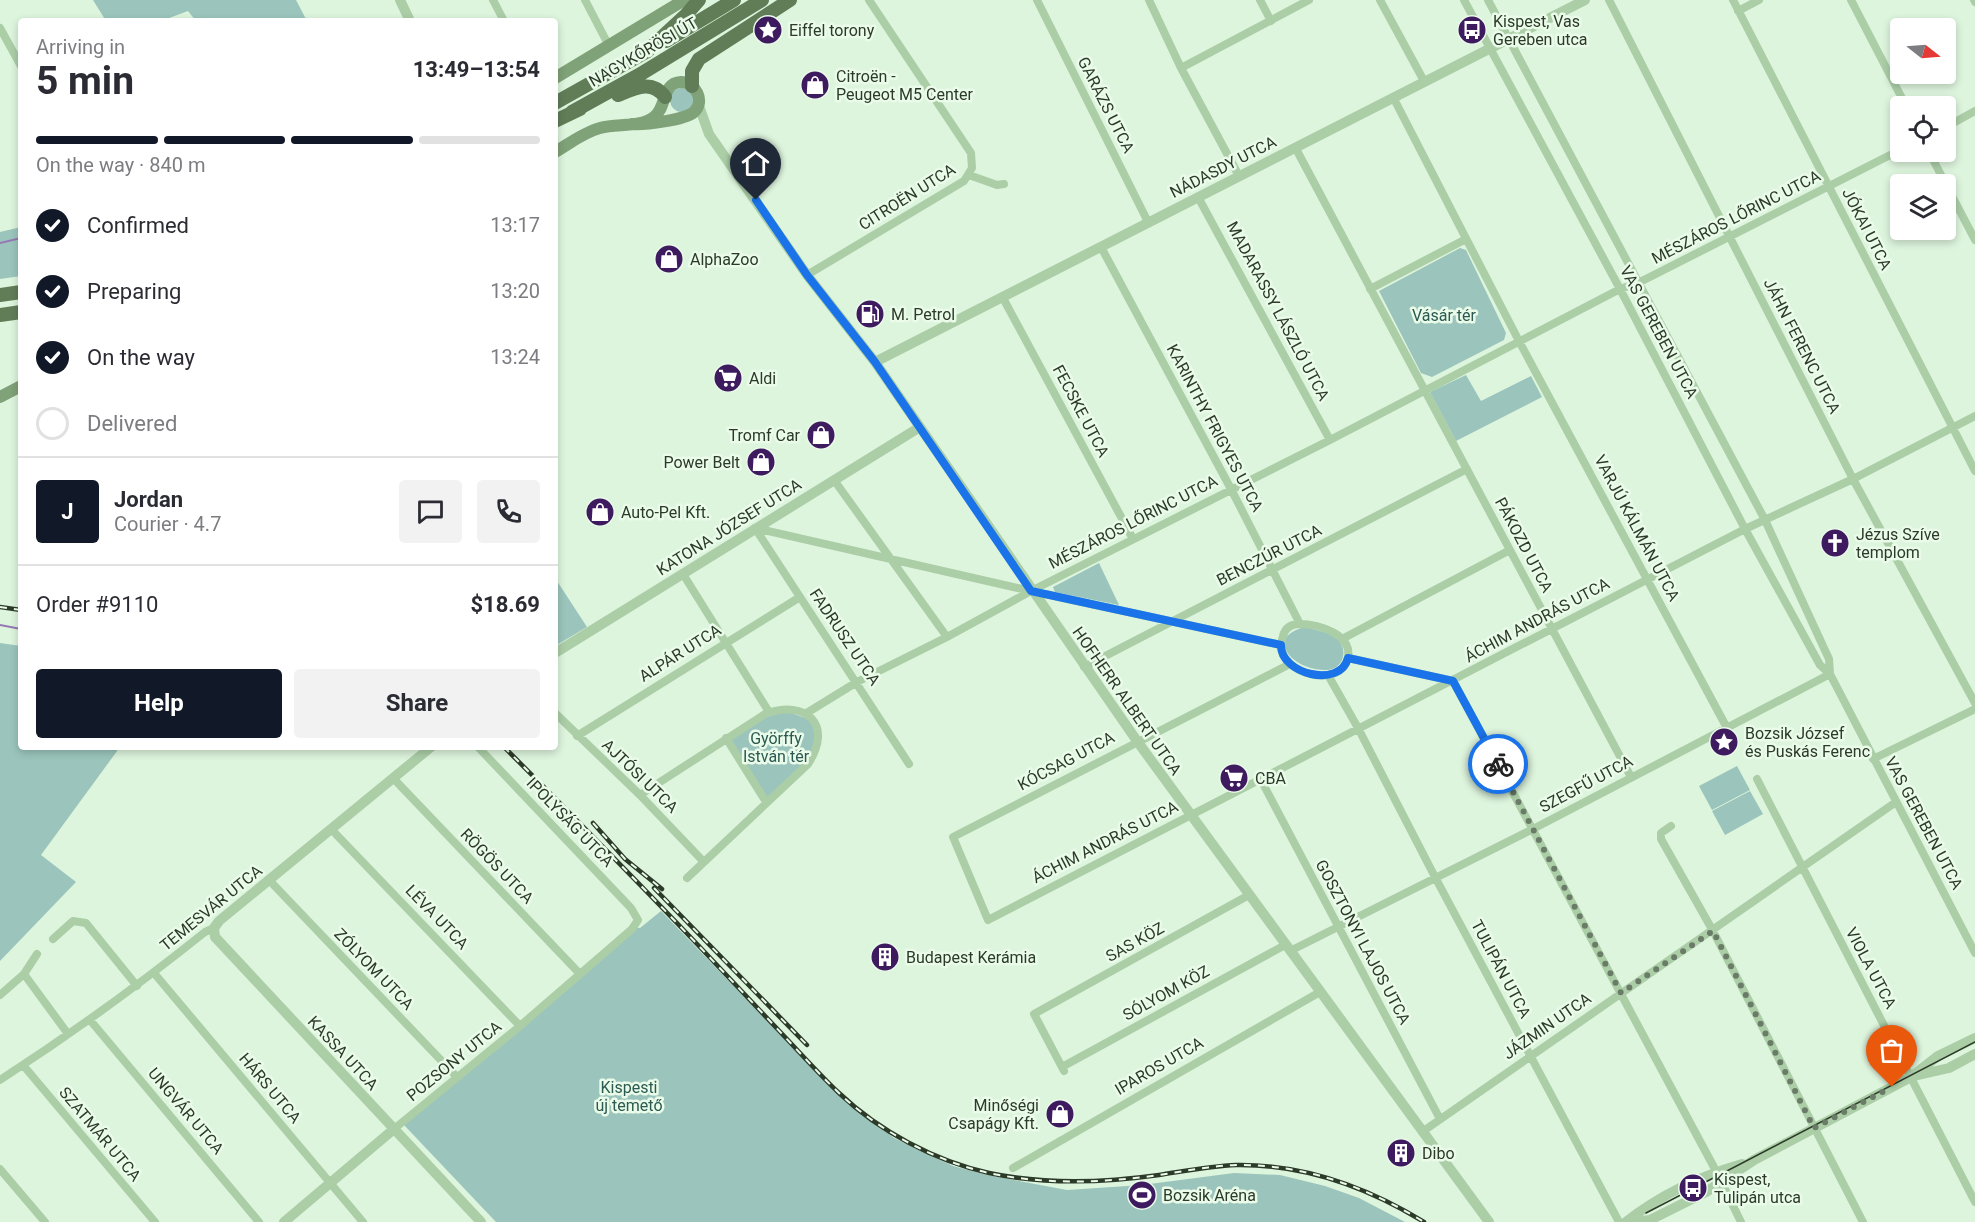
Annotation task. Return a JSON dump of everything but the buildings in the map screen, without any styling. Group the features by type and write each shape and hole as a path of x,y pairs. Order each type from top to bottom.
{"main road":[{"path":"558,101 646,52 699,0"},
{"name":"NAGYKŐRÖSI ÚT","path":"646,52 734,0"},
{"name":"NAGYKŐRÖSI ÚT","path":"572,112 639,75 762,0"},
{"path":"558,150 596,129 632,124 653,124 693,113 699,106 698,95 692,86 692,72 699,59 789,0"},
{"name":"NAGYKŐRÖSI ÚT","path":"558,76 679,1"},
{"path":"632,124 653,118 661,108 668,89 676,83 682,82 692,86"},
{"path":"558,119 641,86 655,88 664,98 669,112 683,117"},
{"path":"0,295 18,292"},
{"path":"0,315 18,312"},
{"path":"0,397 18,388"}],"street":[{"path":"400,0 409,18"},
{"path":"493,0 502,18"},
{"path":"585,0 609,46"},
{"name":"CITROËN UTCA","path":"807,275 964,181 969,175 973,162 971,153 869,0"},
{"name":"GARÁZS UTCA","path":"1037,0 1148,222"},
{"path":"1149,0 1180,68 1239,176"},
{"path":"1260,0 1271,21"},
{"path":"1180,68 1309,0"},
{"path":"1380,0 1424,81"},
{"name":"VAS GEREBEN UTCA","path":"1464,0 1620,289 1745,530 1820,665 1830,674 1975,954"},
{"name":"VAS GEREBEN UTCA","path":"1488,0 1765,520 1829,659 1830,674"},
{"name":"NÁDASDY UTCA","path":"875,362 1585,0"},
{"name":"JÁHN FERENC UTCA","path":"1609,0 1853,479 1975,703"},
{"name":"JÓKAI UTCA","path":"1733,0 1975,471"},
{"path":"1738,11 1759,0"},
{"path":"1851,0 1901,96"},
{"path":"0,28 18,61"},
{"path":"1296,147 1423,390 1520,343 1393,97"},
{"name":"HOFHERR ALBERT UTCA","path":"699,106 707,132 807,275 875,362 1084,667 1489,1222"},
{"path":"1956,121 1975,111"},
{"name":"HOFHERR ALBERT UTCA","path":"683,117 707,132"},
{"name":"MÉSZÁROS LŐRINC UTCA","path":"1520,343 1620,289 1638,283 1890,155"},
{"path":"1934,162 1975,240"},
{"path":"969,175 996,185 1004,184"},
{"name":"MADARASSY LÁSZLÓ UTCA","path":"1198,197 1330,440"},
{"path":"1370,289 1466,239"},
{"name":"KARINTHY FRIGYES UTCA","path":"1101,247 1231,489 1300,624"},
{"name":"FECSKE UTCA","path":"1003,297 1133,539"},
{"name":"VARJÚ KÁLMÁN UTCA","path":"1520,343 1727,729"},
{"name":"MÉSZÁROS LŐRINC UTCA","path":"805,714 857,682 1423,390"},
{"name":"PÁKOZD UTCA","path":"1423,390 1631,777"},
{"name":"ÁCHIM ANDRÁS UTCA","path":"988,920 1647,579 1853,479 1975,416"},
{"name":"KATONA JÓZSEF UTCA","path":"558,651 920,427"},
{"name":"BENCZÚR UTCA","path":"1084,667 1467,470"},
{"path":"834,480 947,637"},
{"path":"755,528 1281,645"},
{"name":"FADRUSZ UTCA","path":"755,528 909,764"},
{"path":"1342,639 1510,550"},
{"path":"683,574 769,712"},
{"name":"ALPÁR UTCA","path":"577,736 800,597"},
{"path":"1300,624 1325,629 1342,639 1348,649 1348,658 1340,670 1328,675 1307,673 1290,664 1283,657 1281,645 1284,633 1287,628 1300,624"},
{"path":"1348,658 1453,681 1716,1171 1741,1222"},
{"name":"KÓCSAG UTCA","path":"988,920 953,837 1290,664"},
{"name":"SZEGFŰ UTCA","path":"1288,948 1338,927 1533,829 1830,674"},
{"path":"1328,675 1358,728"},
{"path":"1873,759 1975,709"},
{"path":"640,795 769,712 786,711 805,714 814,721 818,728 819,736 815,753 808,764 687,878"},
{"name":"AJTÓSI UTCA","path":"558,716 640,795 703,861"},
{"name":"TULIPÁN UTCA","path":"1358,728 1435,878 1619,1222"},
{"path":"726,738 766,802"},
{"name":"TEMESVÁR UTCA","path":"0,1080 90,1020 205,932 214,928 219,921 427,750"},
{"name":"IPOLYSÁG UTCA","path":"481,750 631,908 638,920"},
{"name":"RÖGÖS UTCA","path":"393,778 580,974"},
{"name":"GOSZTONYI LAJOS UTCA","path":"1260,778 1440,1119"},
{"name":"VIOLA UTCA","path":"1757,780 1975,1202"},
{"name":"JÁZMIN UTCA","path":"1422,1132 1896,802"},
{"path":"1671,826 1660,836 1713,931 1863,1222"},
{"name":"LÉVA UTCA","path":"331,829 520,1026"},
{"name":"ZÓLYOM UTCA","path":"269,880 457,1077"},
{"name":"SAS KÖZ","path":"1063,1069 1034,1014 1249,896"},
{"name":"POZSONY UTCA","path":"284,1222 520,1026 632,929 638,920"},
{"path":"53,939 74,921 86,922 137,986"},
{"name":"KASSA UTCA","path":"214,928 214,937 481,1222"},
{"name":"SÓLYOM KÖZ","path":"1063,1069 1288,948"},
{"path":"0,995 24,974 37,954"},
{"name":"HÁRS UTCA","path":"154,973 363,1222"},
{"path":"24,974 68,1034"},
{"name":"IPAROS UTCA","path":"1013,1168 1320,992"},
{"name":"UNGVÁR UTCA","path":"90,1020 259,1222"},
{"path":"1635,1222 1650,1220 1721,1184 1754,1160 1911,1077 1938,1056 1975,1038"},
{"path":"1911,1077 1949,1068 1975,1054"},
{"name":"SZATMÁR UTCA","path":"23,1065 155,1222"},
{"path":"1626,1222 1643,1209 1716,1171 1754,1160"},
{"path":"0,1169 45,1222"}],"green space":[{"path":"93,0 296,0 305,18 194,18 188,11 169,18 104,18"},
{"path":"682,88 691,91 694,100 691,109 682,112 673,109 670,100 673,91"},
{"path":"18,228 18,276 0,279 0,232"},
{"name":"Vásár tér","path":"1460,248 1466,250 1506,333 1504,340 1432,377 1421,373 1379,291"},
{"path":"1466,375 1481,401 1531,376 1542,397 1456,441 1430,392"},
{"path":"1099,563 1119,605 1055,592 1053,587"},
{"path":"558,583 587,627 558,644"},
{"path":"1306,627 1330,634 1340,643 1343,648 1343,658 1337,667 1326,670 1314,669 1302,665 1287,652 1284,645 1286,638 1293,631"},
{"path":"0,643 18,646 18,750 118,750 41,855 76,882 0,961"},
{"name":"Györffy István tér","path":"786,711 814,721 815,753 766,802 726,738 751,722"},
{"path":"1737,766 1750,790 1712,810 1699,786"},
{"path":"1750,791 1763,814 1725,835 1712,811"},
{"name":"Kispesti új temető","path":"661,911 847,1103 894,1138 953,1166 987,1175 1067,1190 1142,1185 1234,1173 1280,1175 1325,1186 1359,1198 1405,1222 496,1222 404,1125 632,927 640,928"}],"waterway":[{"path":"0,243 18,239"},
{"path":"0,625 18,628"}],"tram line":[{"path":"1646,1213 1975,1042"}],"railway":[{"path":"0,607 18,610"},
{"path":"507,750 650,895 832,1086 872,1120 909,1143 969,1168 1032,1180 1074,1182 1116,1180 1236,1165 1286,1169 1310,1173 1357,1188 1424,1222"},
{"path":"593,823 625,859 662,889"},
{"path":"654,888 807,1045"}],"way so far":[{"path":"1498,764 1621,993 1713,931 1814,1128 1892,1087"}],"place":[{"name":"Eiffel torony","path":"768,30"},
{"name":"Kispest, Vas Gereben utca","path":"1472,30"},
{"name":"Citroën - Peugeot M5 Center","path":"815,85"},
{"name":"AlphaZoo","path":"669,259"},
{"name":"M. Petrol","path":"870,314"},
{"name":"Aldi","path":"728,378"},
{"name":"Tromf Car","path":"821,435"},
{"name":"Power Belt","path":"761,462"},
{"name":"Auto-Pel Kft.","path":"600,512"},
{"name":"Jézus Szíve templom","path":"1835,543"},
{"name":"Bozsik József és Puskás Ferenc","path":"1724,742"},
{"name":"CBA","path":"1234,778"},
{"name":"Budapest Kerámia","path":"885,957"},
{"name":"Minőségi Csapágy Kft.","path":"1060,1114"},
{"name":"Dibo","path":"1401,1153"},
{"name":"Kispest, Tulipán utca","path":"1693,1188"},
{"name":"Bozsik Aréna","path":"1142,1195"}],"route":[{"path":"756,200 807,275 875,362 1031,591 1281,645 1281,652 1287,662 1307,673 1328,675 1337,672 1344,667 1348,658 1453,681 1498,764"}]}
